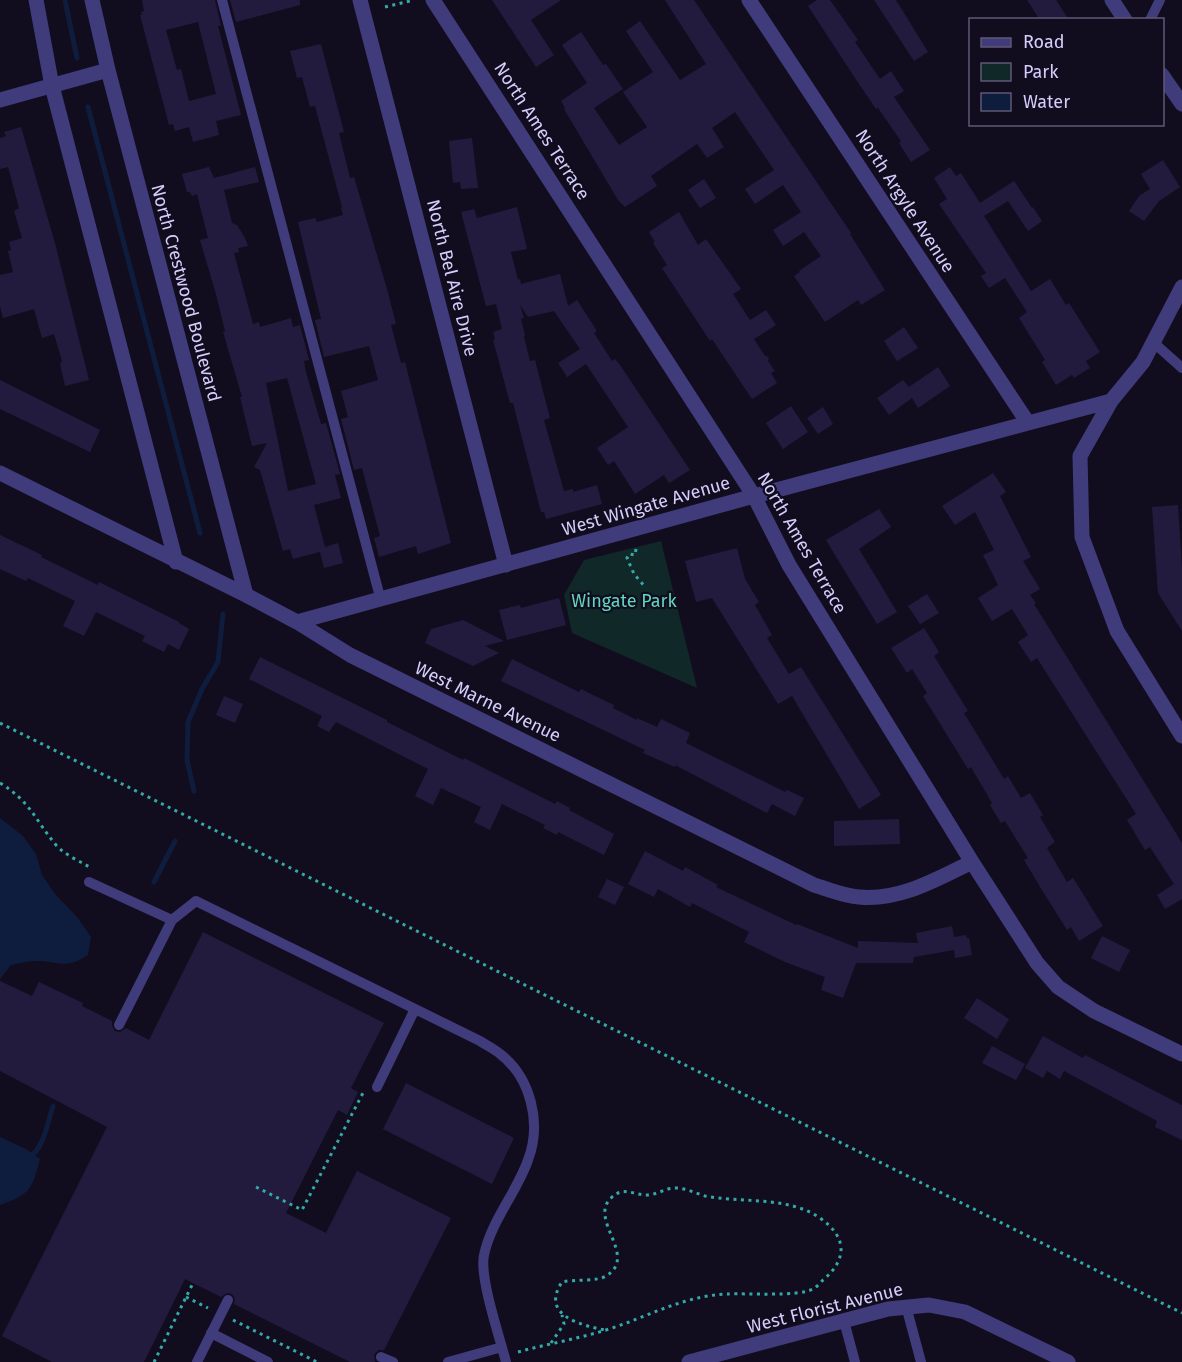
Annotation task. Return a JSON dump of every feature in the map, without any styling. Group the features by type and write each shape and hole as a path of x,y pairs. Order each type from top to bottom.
{"street":[{"path":"36,0 52,86 176,562"},
{"name":"North Crestwood Boulevard","path":"92,0 108,70 246,595"},
{"name":"North Bel Aire Drive","path":"360,0 506,565"},
{"name":"North Ames Terrace","path":"433,0 754,496 789,565 1037,963 1058,987 1094,1011 1182,1054"},
{"name":"North Argyle Avenue","path":"749,0 1028,423"},
{"path":"1112,0 1124,18"},
{"path":"0,100 108,70"},
{"path":"1164,78 1182,104"},
{"path":"1182,287 1143,362 1111,401 1080,456 1082,537 1117,631 1182,736"},
{"name":"West Wingate Avenue","path":"297,622 380,597 1111,401"},
{"name":"West Marne Avenue","path":"0,473 246,595 297,622 350,655 814,885 858,897 893,895 925,885 972,862"},
{"name":"West Florist Avenue","path":"689,1362 906,1306 929,1305 965,1312 1068,1362"}],"lane":[{"path":"222,0 380,597"},
{"path":"1151,18 1160,0"},
{"path":"1153,342 1182,368"},
{"path":"89,882 172,920"},
{"path":"119,1025 172,920 196,901 480,1041 500,1054 518,1072 531,1100 535,1130 528,1160 495,1225 483,1256 486,1286 506,1362"},
{"path":"377,1087 416,1009"},
{"path":"197,1362 228,1300"},
{"path":"906,1306 921,1362"},
{"path":"844,1321 855,1362"},
{"path":"211,1333 268,1362"},
{"path":"448,1362 502,1347"},
{"path":"381,1357 393,1362"}],"path":[{"path":"386,8 410,1"},
{"path":"636,549 635,555 629,554 627,558 634,574 646,588"},
{"path":"0,723 1182,1313"},
{"path":"0,783 13,791 30,807 57,846 72,859 91,867 89,882"},
{"path":"256,1187 302,1210 362,1092 377,1087"},
{"path":"517,1352 604,1330 647,1316 687,1299 712,1295 796,1293 812,1290 838,1266 842,1254 841,1240 832,1227 805,1209 704,1196 683,1188 672,1188 647,1195 627,1191 619,1192 605,1206 604,1214 617,1248 617,1260 613,1270 605,1277 562,1282 556,1292 556,1303 564,1324 551,1343"},
{"path":"154,1362 193,1283"},
{"path":"186,1297 317,1362"},
{"path":"562,1314 571,1321 604,1330"}],"green space":[{"name":"Wingate Park","path":"661,541 697,688 572,633 564,595 584,560"}],"water":[{"path":"0,818 23,836 36,854 42,875 91,937 88,955 80,960 67,964 28,961 11,965 0,979"},
{"path":"0,1137 26,1149 40,1159 29,1189 24,1194 0,1205"}],"building":[{"path":"142,0 215,0 221,26 218,26 241,115 216,121 219,135 193,142 189,127 175,131 173,124 169,125 140,15 144,11","holes":["198,22 216,94 189,101 181,69 177,70 166,30"]},
{"path":"230,0 300,0 300,5 236,22"},
{"path":"492,0 561,0 531,20 554,55 536,67"},
{"path":"665,0 694,0 851,233 885,290 861,305 858,300 825,322 794,276 821,256 804,232 783,246 773,230 801,212 783,185 755,204 745,189 774,170 735,112 712,128 724,147 707,158 697,144 651,176 657,186 625,207 618,200 561,101 587,83 562,45 581,32 603,65 606,64 623,89 594,108 619,145 647,127 623,92 653,72 626,31 640,21 680,80 706,64"},
{"path":"817,0 830,0 858,40 855,42 880,79 891,71 904,91 894,97 930,150 911,162 899,143 901,141 878,108 876,109 808,6"},
{"path":"874,0 896,0 928,52 914,61"},
{"path":"1027,0 1056,0 1068,18 1039,18"},
{"path":"321,44 344,132 339,133 350,178 354,177 387,289 396,324 391,325 401,363 405,362 451,543 418,554 416,546 379,557 374,538 380,536 362,468 354,470 341,419 348,417 341,391 378,380 369,346 324,357 315,320 321,319 298,222 315,218 317,222 343,215 315,106 310,107 302,77 297,78 290,51"},
{"path":"21,127 55,243 89,380 65,386 60,364 62,361 54,334 42,338 34,309 3,318 0,306 0,275 13,272 8,251 11,250 9,242 22,238 14,211 19,208 8,167 0,169 0,138 6,136 4,132"},
{"path":"472,138 478,188 461,189 460,182 453,183 449,141"},
{"path":"1163,160 1180,187 1159,201 1144,221 1129,211 1139,196 1150,189 1141,174"},
{"path":"209,167 214,178 255,167 259,182 224,190 232,223 237,225 248,246 238,248 239,252 234,253 253,324 259,322 260,327 291,318 293,327 300,325 309,360 304,361 306,372 321,424 326,423 340,474 335,475 341,498 314,505 325,547 338,543 343,563 324,568 320,552 293,559 290,549 283,551 260,470 254,467 267,443 252,446 240,397 242,397 223,332 225,331 216,294 200,240 208,238 197,194 192,196 190,192 187,192 182,174","holes":["287,378 316,484 288,491 266,383"]},
{"path":"950,167 956,176 961,173 980,203 1014,181 1033,207 1042,221 1028,231 1008,201 984,216 1031,291 1050,279 1066,305 1069,303 1100,352 1086,361 1090,368 1056,385 1042,362 1045,360 1019,318 1027,312 1005,278 989,288 981,276 986,273 939,204 947,199 934,178"},
{"path":"704,179 716,198 700,208 688,190"},
{"path":"517,207 527,249 511,252 518,280 520,279 521,284 560,274 568,306 577,300 597,331 594,333 612,361 615,359 620,365 690,470 669,483 664,475 635,494 614,461 608,465 597,448 628,427 586,364 567,377 558,363 580,349 554,311 528,317 520,305 524,318 521,319 524,337 530,361 535,360 550,418 544,420 564,491 573,489 573,492 597,485 602,504 546,519 544,512 541,512 513,403 510,403 493,340 495,339 493,332 502,329 496,304 486,306 461,212 474,209 477,218"},
{"path":"679,212 698,245 706,239 741,289 733,294 750,320 766,310 776,325 754,339 765,356 769,357 768,361 775,371 771,373 777,383 752,399 662,268 667,265 649,232"},
{"path":"904,327 918,348 897,361 884,341"},
{"path":"938,367 950,386 918,408 912,398 889,415 877,398 903,380 909,387"},
{"path":"0,380 100,430 90,452 0,409"},
{"path":"791,406 808,432 783,449 766,423"},
{"path":"823,407 833,424 818,434 807,418"},
{"path":"993,473 1006,492 1000,496 1031,557 1023,561 1040,589 1030,595 1036,603 1034,604 1182,843 1182,899 1165,909 1157,895 1174,884 1150,847 1145,850 1127,820 1136,814 1037,658 1031,662 1018,642 1028,635 1012,609 992,621 978,598 998,585 983,555 994,550 975,512 955,525 942,506"},
{"path":"1178,505 1182,569 1182,631 1158,593 1152,507"},
{"path":"879,509 891,527 859,549 897,612 877,624 826,540"},
{"path":"0,535 98,585 99,582 179,622 189,629 179,650 168,644 164,652 142,641 145,636 96,612 84,636 63,626 75,601 28,578 26,581 0,569"},
{"path":"737,548 745,579 759,602 755,605 772,635 767,638 789,674 801,667 881,795 859,809 792,696 778,704 712,598 696,602 685,561"},
{"path":"927,594 939,613 920,624 908,606"},
{"path":"559,598 566,625 507,640 499,610 520,605 521,608"},
{"path":"463,620 504,641 485,646 499,653 473,666 425,643 431,629"},
{"path":"924,628 939,652 934,656 968,711 964,713 1004,779 1008,776 1021,798 1030,793 1043,815 1040,817 1055,842 1047,848 1067,882 1073,878 1103,926 1079,941 1071,927 1067,930 1042,890 1024,860 1028,858 1005,821 1001,823 971,767 968,769 923,696 927,693 912,669 907,673 891,648"},
{"path":"260,657 463,760 464,758 555,804 557,801 570,808 569,810 614,834 604,855 558,832 557,835 543,828 545,825 502,804 490,830 474,822 481,807 441,788 433,805 415,796 428,769 336,722 329,732 317,726 322,716 249,679"},
{"path":"512,659 579,692 581,689 614,705 613,708 637,720 637,718 657,727 661,719 690,733 686,743 785,792 787,790 804,798 795,816 772,804 767,813 675,765 675,767 643,753 645,750 501,681"},
{"path":"224,696 243,704 235,723 216,715"},
{"path":"899,819 900,844 834,846 834,821"},
{"path":"645,851 683,871 685,867 718,885 716,887 796,925 858,948 858,941 918,943 916,933 952,926 954,937 966,935 969,938 972,955 955,958 954,950 914,957 913,963 856,963 843,998 821,990 825,977 785,962 744,942 749,932 692,903 690,907 658,889 654,897 628,884"},
{"path":"607,879 624,887 615,905 598,897"},
{"path":"203,932 384,1023 351,1088 358,1092 347,1115 338,1110 286,1213 326,1233 357,1171 451,1218 384,1350 379,1350 374,1354 375,1362 350,1362 234,1304 235,1299 232,1294 227,1293 221,1297 185,1279 144,1362 52,1362 2,1336 107,1127 0,1071 0,981 32,996 39,982 83,1003 82,1006 112,1021 115,1031 120,1032 126,1028 149,1040"},
{"path":"1102,936 1130,950 1119,972 1091,958"},
{"path":"977,998 1009,1019 997,1039 964,1018"},
{"path":"1043,1036 1083,1058 1085,1055 1182,1105 1182,1140 1155,1127 1157,1121 1064,1071 1060,1079 1047,1071 1043,1078 1025,1068"},
{"path":"992,1046 1025,1064 1016,1080 982,1063"},
{"path":"406,1083 514,1138 492,1184 383,1129"}],"waterway":[{"path":"65,0 77,58"},
{"path":"88,107 200,533"},
{"path":"194,791 187,760 188,722 202,689 218,662 223,614"},
{"path":"154,882 175,841"},
{"path":"30,1157 42,1141 53,1106"}]}
